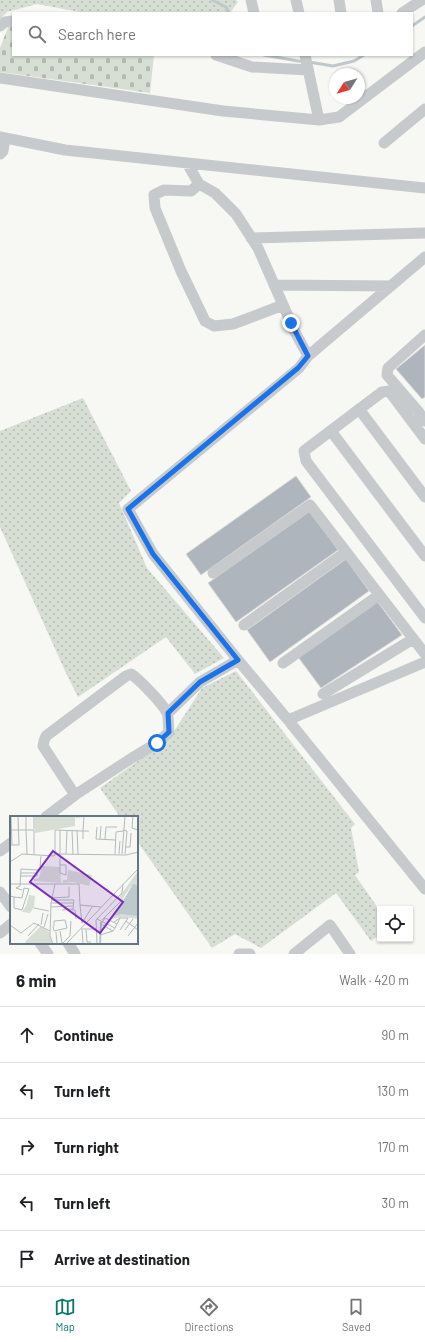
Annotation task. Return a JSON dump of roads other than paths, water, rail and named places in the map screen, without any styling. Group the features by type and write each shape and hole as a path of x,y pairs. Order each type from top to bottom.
{"street":[{"path":"251,0 254,12"},
{"path":"296,0 298,12"},
{"path":"339,0 341,12"},
{"path":"376,0 378,12"},
{"path":"403,12 417,2"},
{"path":"0,26 5,22 12,21"},
{"path":"219,56 252,67 308,70"},
{"path":"305,56 319,120"},
{"path":"0,78 223,111 319,120 339,117 423,58"},
{"path":"384,143 425,109"},
{"path":"0,154 3,151 3,137 65,150 425,188"},
{"path":"188,163 199,184 216,193 236,214 258,248 283,305 308,356"},
{"path":"199,184 191,191 164,190 154,194 155,208 205,321 214,326 233,324 283,305"},
{"path":"251,238 425,233"},
{"path":"425,257 308,356 298,368 128,509 153,554 425,889"},
{"path":"274,285 391,286"},
{"path":"425,335 388,368 387,371 387,375 422,408 425,421"},
{"path":"425,439 389,391 382,392 304,451 306,461 425,618"},
{"path":"359,409 425,497"},
{"path":"331,431 425,556"},
{"path":"213,573 310,505 425,654"},
{"path":"244,625 346,552"},
{"path":"283,663 379,595"},
{"path":"323,694 413,639"},
{"path":"168,713 200,682 238,660"},
{"path":"288,720 425,662"},
{"path":"47,816 75,795 157,743 169,732 168,713 137,678 131,674 126,676 46,736 43,746 75,795"},
{"path":"0,851 10,844"},
{"path":"0,892 10,906"},
{"path":"0,933 10,925"},
{"path":"298,953 330,925 350,954"},
{"path":"41,944 48,954"},
{"path":"69,944 75,954"},
{"path":"239,954 250,954"}],"waterway":[{"path":"212,0 226,7 228,12"},
{"path":"413,25 425,17"},
{"path":"270,56 304,62"},
{"path":"309,62 333,66 354,61 362,56"}]}
